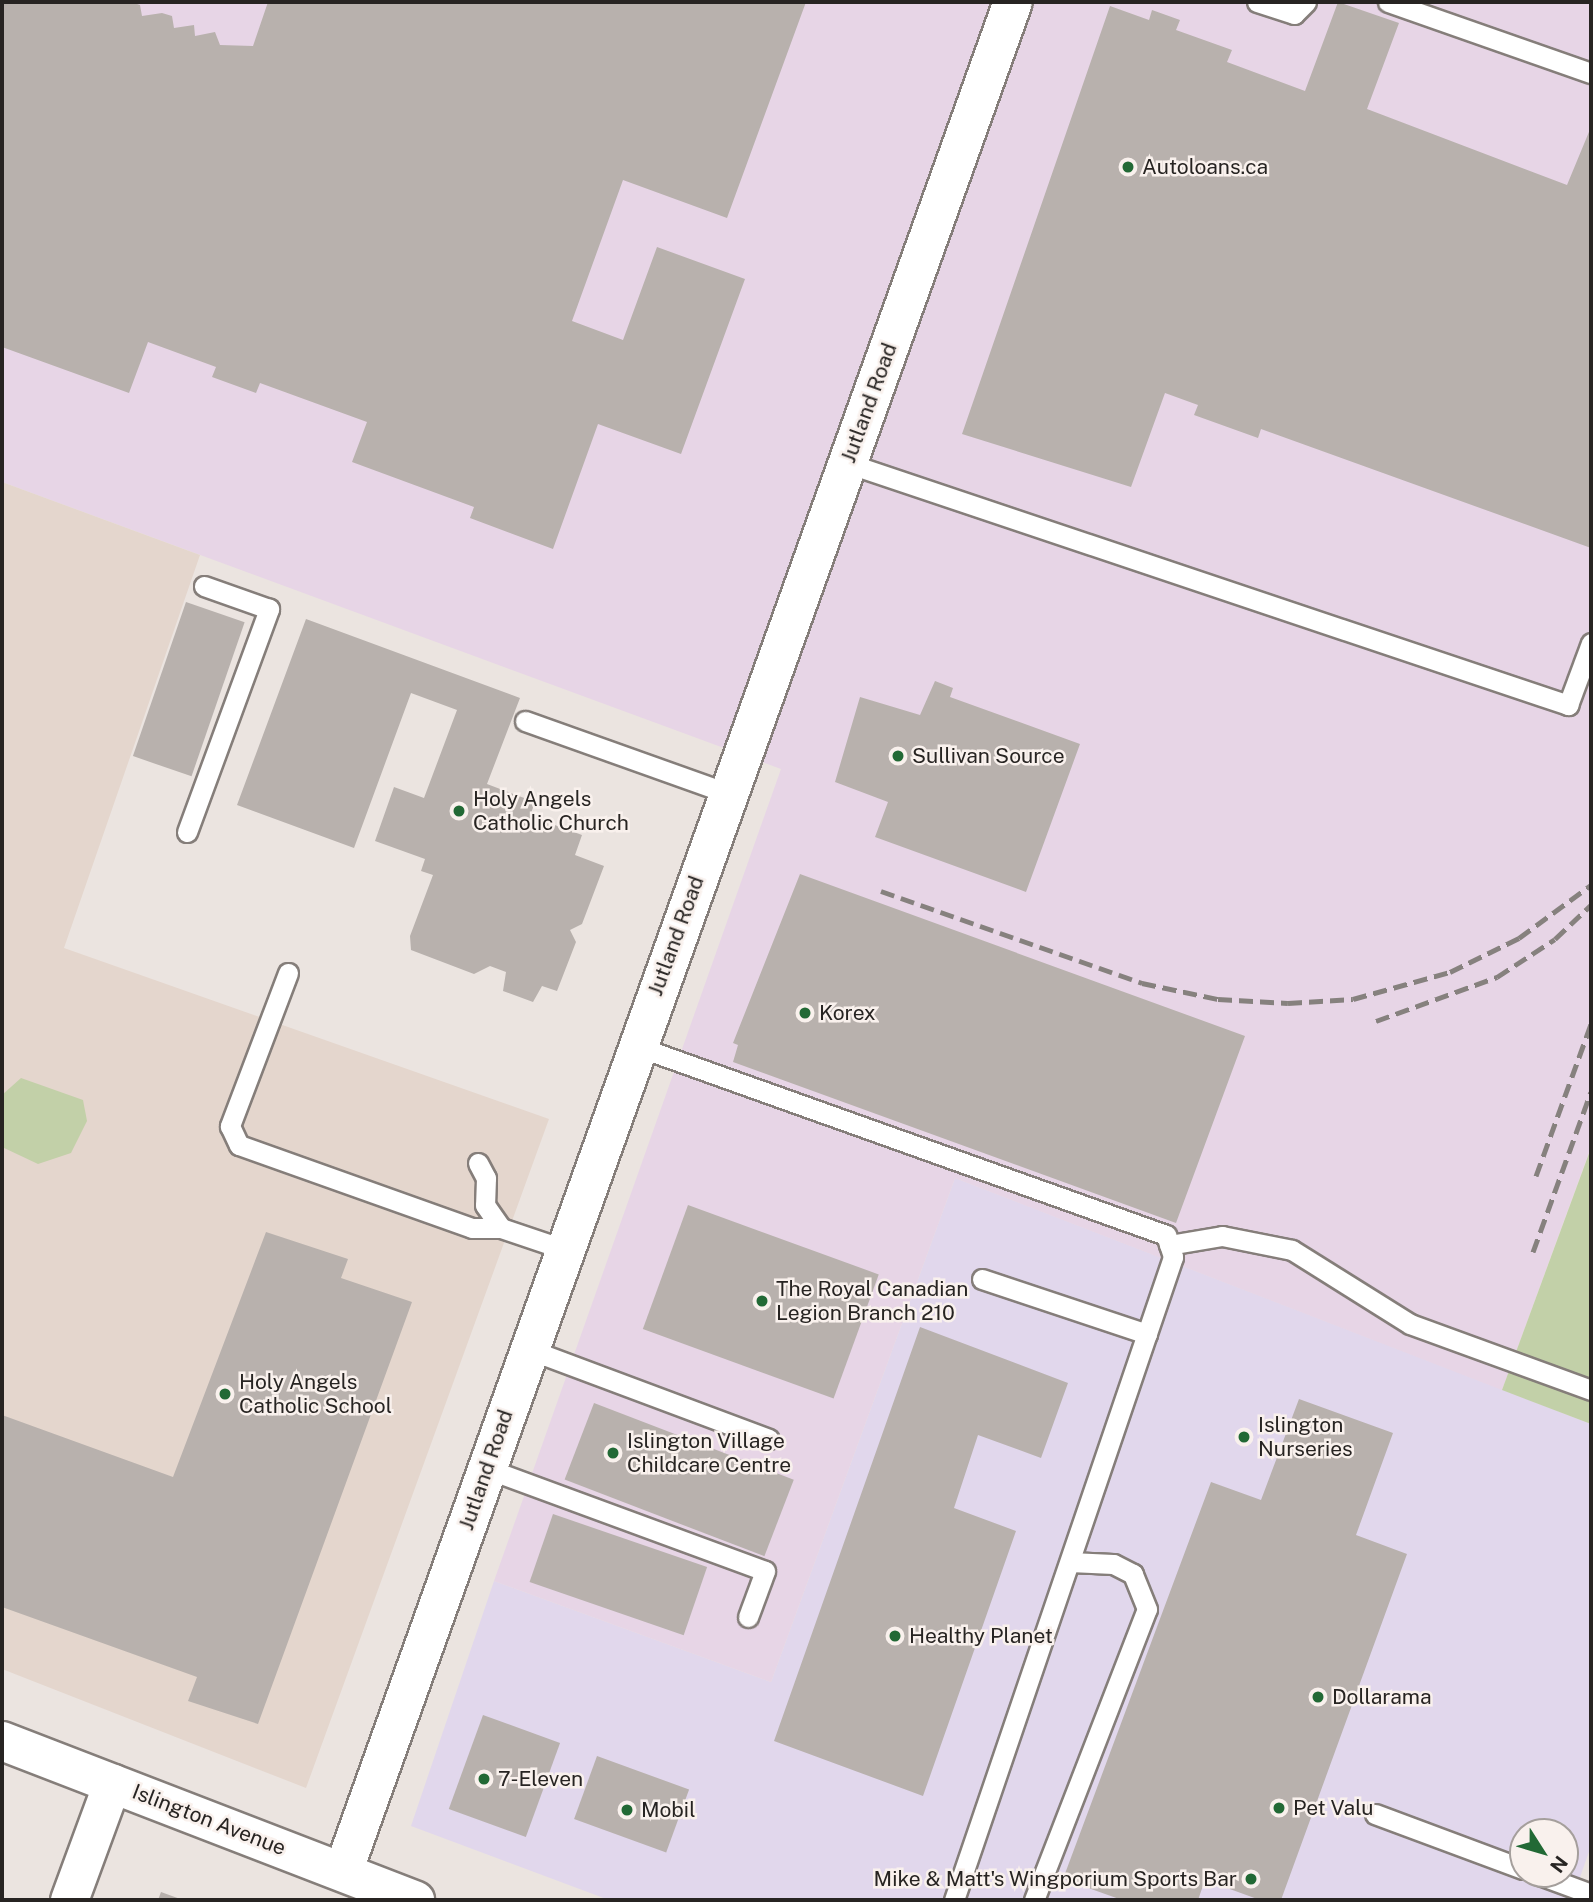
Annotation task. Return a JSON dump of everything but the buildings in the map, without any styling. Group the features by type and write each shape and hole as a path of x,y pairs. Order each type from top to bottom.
{"street":[{"name":"Jutland Road","path":"343,1872 636,1045 1013,2"},
{"name":"Islington Avenue","path":"2,1741 415,1900"},
{"path":"69,1900 112,1783"}],"lane":[{"path":"1257,2 1294,14 1306,2"},
{"path":"1388,2 1591,73"},
{"path":"847,463 1568,705 1591,643"},
{"path":"187,832 269,609 204,586"},
{"path":"525,721 727,793"},
{"path":"288,973 230,1126 239,1145 472,1228 501,1228 563,1250"},
{"path":"636,1045 1166,1235 1173,1257 954,1900"},
{"path":"478,1163 486,1178 485,1205 501,1228"},
{"path":"1169,1245 1222,1236 1292,1250 1410,1324 1591,1390"},
{"path":"982,1279 1147,1334"},
{"path":"528,1349 769,1439"},
{"path":"488,1469 765,1571 748,1618"},
{"path":"1034,1900 1147,1609 1133,1574 1113,1564 1070,1562"},
{"path":"1375,1814 1509,1864"}],"shaded area":[{"path":"2,2 1591,2 1591,1147 1502,1390 955,1178 771,1682 494,1581 781,769 2,482"},
{"name":"Holy Angels Catholic School","path":"2,482 200,555 64,948 549,1119 306,1788 2,1669"},
{"path":"955,1178 1591,1424 1591,1846 1579,1880 1579,1818 1509,1818 1509,1888 1576,1888 1572,1900 609,1900 411,1826 494,1581 771,1682"}],"green space":[{"path":"21,1078 83,1100 87,1121 71,1153 38,1164 2,1147 2,1095"},
{"path":"1591,1148 1591,1424 1502,1390"}],"railway":[{"path":"881,891 1142,983 1218,999 1288,1003 1353,999 1450,972 1519,938 1591,885"},
{"path":"1376,1021 1497,977 1555,939 1591,905"},
{"path":"1536,1176 1591,1024"},
{"path":"1533,1252 1591,1092"}],"place":[{"name":"Autoloans.ca","path":"1128,167"},
{"name":"Sullivan Source","path":"898,756"},
{"name":"Holy Angels Catholic Church","path":"459,811"},
{"name":"Korex","path":"805,1013"},
{"name":"The Royal Canadian Legion Branch 210","path":"762,1301"},
{"name":"Holy Angels Catholic School","path":"225,1394"},
{"name":"Islington Nurseries","path":"1244,1437"},
{"name":"Islington Village Childcare Centre","path":"613,1453"},
{"name":"Healthy Planet","path":"895,1636"},
{"name":"Dollarama","path":"1318,1697"},
{"name":"7-Eleven","path":"484,1779"},
{"name":"Pet Valu","path":"1279,1808"},
{"name":"Mobil","path":"627,1810"},
{"name":"Mike & Matt's Wingporium Sports Bar","path":"1251,1879"}]}
